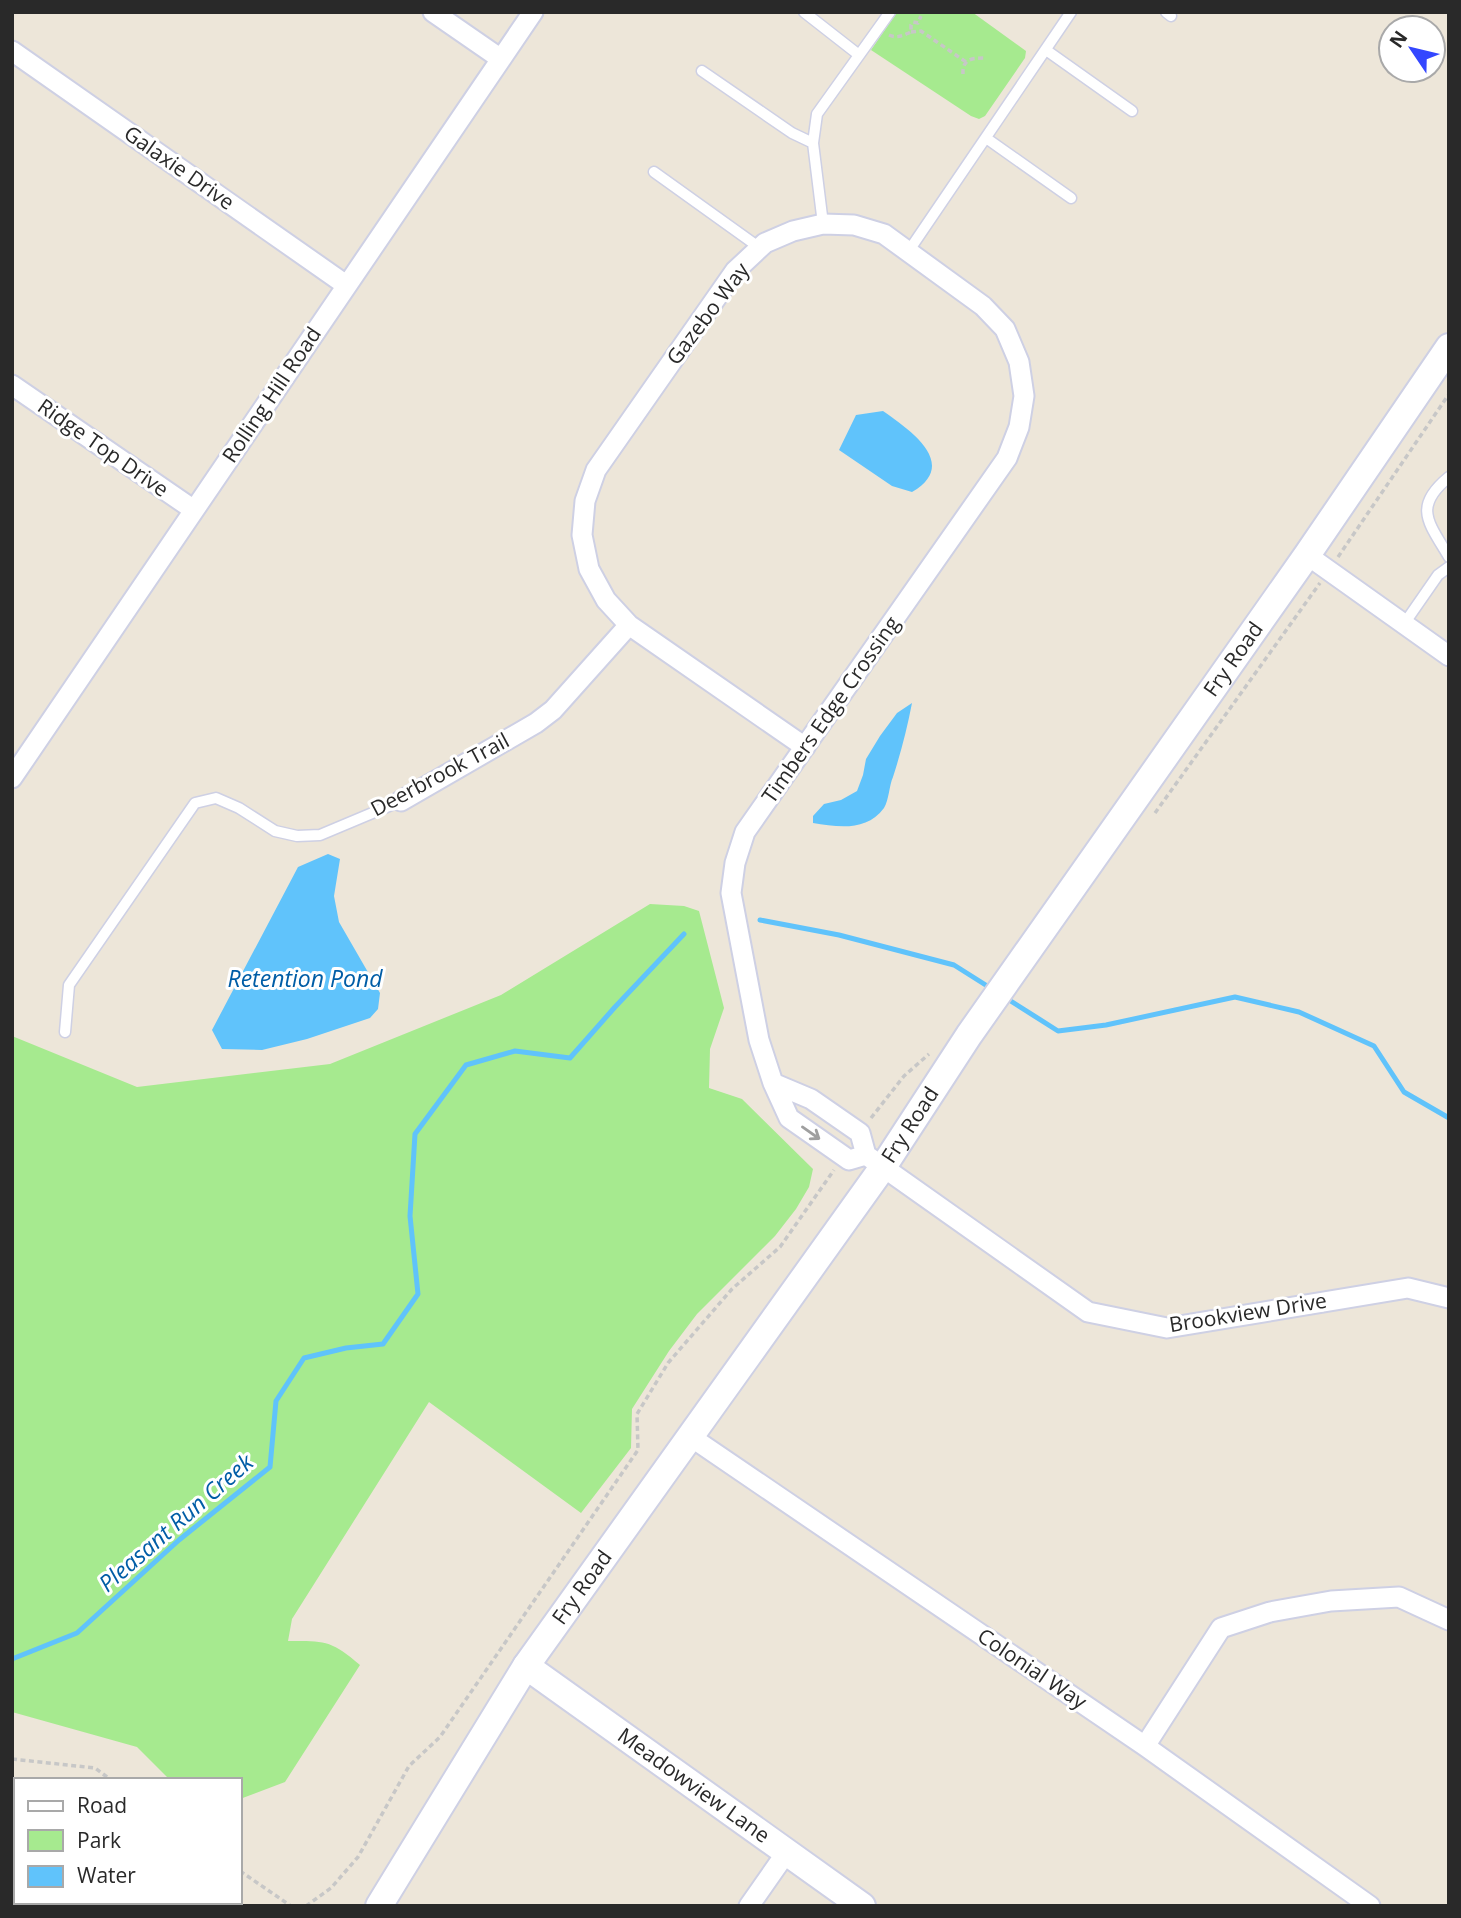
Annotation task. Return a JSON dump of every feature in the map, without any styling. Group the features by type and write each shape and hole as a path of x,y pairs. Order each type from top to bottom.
{"street":[{"path":"433,12 501,59"},
{"name":"Rolling Hill Road","path":"12,778 533,12"},
{"name":"Galaxie Drive","path":"12,51 346,285"},
{"name":"Gazebo Way","path":"805,747 629,625 606,600 589,569 582,535 586,501 596,470 735,271 765,243 793,231 822,224 854,225 884,234 983,306 1005,329 1019,362"},
{"name":"Fry Road","path":"379,1906 526,1666 691,1437 875,1161 969,1035 1307,555 1449,347"},
{"name":"Timbers Edge Crossing","path":"843,1157 789,1118 773,1083 759,1040 732,893 734,863 745,832 1007,458 1019,427 1024,396 1019,362"},
{"name":"Ridge Top Drive","path":"12,385 194,510"},
{"path":"1307,555 1449,656"},
{"name":"Deerbrook Trail","path":"401,800 537,723 553,710 629,625"},
{"path":"773,1083 811,1099 860,1133 875,1161"},
{"path":"843,1157 849,1160 875,1161"},
{"name":"Brookview Drive","path":"875,1161 1088,1312 1167,1328 1408,1288 1449,1298"},
{"name":"Colonial Way","path":"691,1437 1145,1746 1370,1906"},
{"path":"1145,1746 1221,1629 1270,1612 1331,1601 1399,1597 1449,1620"},
{"name":"Meadowview Lane","path":"526,1666 862,1906"},
{"path":"749,1906 786,1853"}],"lane":[{"path":"804,12 859,55"},
{"path":"822,224 813,143 817,114 890,12"},
{"path":"908,252 1071,12"},
{"path":"1046,50 1132,111"},
{"path":"702,71 792,133 813,143"},
{"path":"986,138 1071,198"},
{"path":"654,172 760,248"},
{"path":"1449,477 1430,496 1426,510 1429,524 1449,557"},
{"path":"1404,624 1438,575 1449,567"},
{"name":"Deerbrook Trail","path":"65,1032 69,985 195,803 216,797 275,831 297,836 320,835 401,800"}],"path":[{"path":"921,16 919,30 966,62"},
{"path":"911,32 913,22 918,23"},
{"path":"877,30 893,37 919,30"},
{"path":"963,74 966,62 972,58 985,58"},
{"path":"1149,821 1329,570 1449,394"},
{"path":"860,1133 904,1076 934,1049"},
{"path":"306,1906 331,1888 358,1857 409,1766 440,1737 638,1450 637,1414 667,1363 732,1289 780,1247 843,1157"},
{"path":"12,1759 95,1769 108,1778"},
{"path":"242,1872 291,1906"}],"green space":[{"path":"897,12 972,12 1026,51 1025,58 985,116 979,119 971,116 871,50"},
{"path":"650,904 684,906 699,911 724,1008 710,1049 709,1088 742,1099 813,1169 809,1187 796,1209 775,1236 697,1314 669,1351 632,1409 631,1448 581,1513 429,1402 292,1619 288,1641 311,1641 334,1646 360,1665 285,1782 242,1798 242,1778 168,1778 137,1747 12,1712 12,1036 137,1087 330,1064 501,995"}],"water":[{"path":"883,411 917,438 931,459 932,470 926,481 912,492 892,486 839,450 856,415"},
{"path":"912,703 884,808 869,821 851,826 813,823 813,816 824,804 841,800 857,791 866,759 880,736 897,713"},
{"name":"Retention Pond","path":"328,854 340,859 334,896 339,922 380,993 378,1009 370,1018 307,1039 262,1050 222,1049 212,1030 298,867"}],"waterway":[{"name":"Pleasant Run Creek","path":"760,920 839,935 954,965 992,989"},
{"name":"Pleasant Run Creek","path":"12,1659 77,1633 179,1540 270,1467 276,1401 304,1358 346,1348 383,1344 418,1294 410,1216 415,1134 466,1065 515,1051 570,1058 684,934"},
{"name":"Pleasant Run Creek","path":"1006,998 1058,1031 1106,1025 1235,997 1299,1012 1374,1046 1404,1092 1449,1118"}]}
